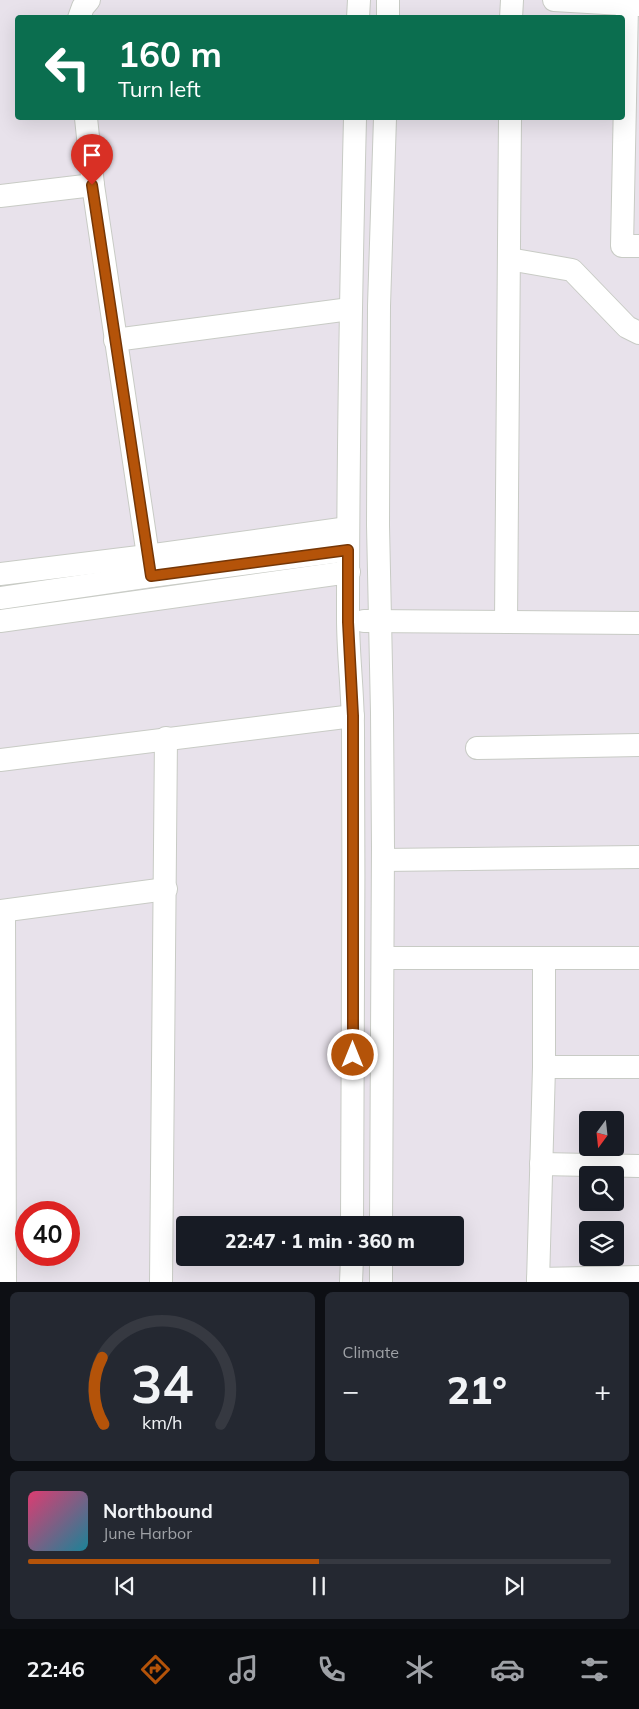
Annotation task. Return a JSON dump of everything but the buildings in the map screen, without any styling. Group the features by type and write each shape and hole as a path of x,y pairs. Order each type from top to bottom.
{"street":[{"path":"80,15 83,7 89,0"},
{"path":"358,15 359,0"},
{"path":"388,0 388,15"},
{"path":"512,0 512,15"},
{"path":"554,0 633,4 622,246 639,246"},
{"path":"86,120 92,185 149,566"},
{"path":"352,1216 353,716 348,622 348,528 350,308 356,120"},
{"path":"381,1216 384,958 378,525 379,316 385,120"},
{"path":"506,622 510,120"},
{"path":"0,196 92,185"},
{"path":"509,259 572,270 627,327 639,333"},
{"path":"115,340 350,308"},
{"path":"0,598 149,566 348,528"},
{"path":"0,574 149,566 349,561"},
{"path":"0,621 349,561"},
{"path":"348,622 379,620 639,623"},
{"path":"0,760 353,716"},
{"path":"162,1282 166,738"},
{"path":"477,748 639,745"},
{"path":"383,860 639,857"},
{"path":"3,1274 2,911 166,888"},
{"path":"384,958 639,958"},
{"path":"544,958 544,1067 538,1280 639,1277"},
{"path":"544,1067 639,1068"},
{"path":"540,1164 639,1166"},
{"path":"351,1282 352,1266"},
{"path":"381,1266 381,1282"}],"route":[{"path":"92,185 151,576 348,550 348,622 353,716 353,1055"}]}
